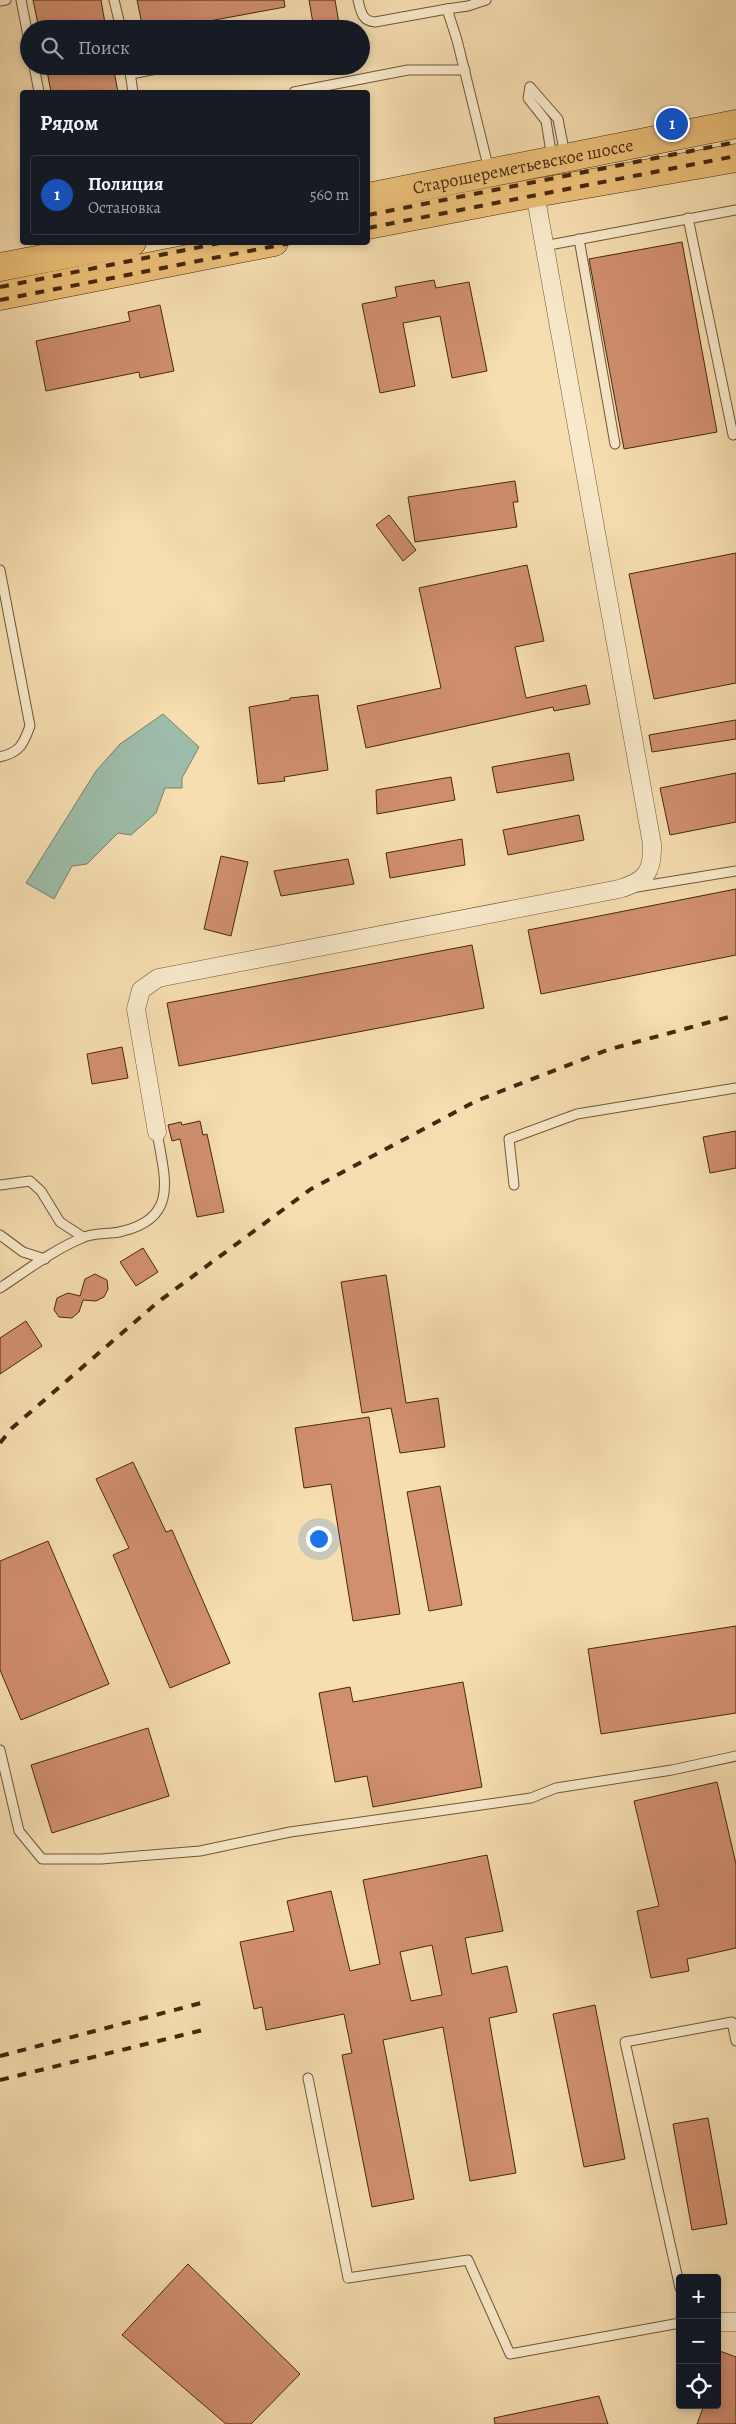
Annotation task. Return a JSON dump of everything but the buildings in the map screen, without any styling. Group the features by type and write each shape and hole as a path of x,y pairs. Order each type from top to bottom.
{"main road":[{"name":"Старошереметьевское шоссе","path":"370,197 736,124"},
{"name":"Старошереметьевское шоссе","path":"370,224 535,192 736,158"},
{"path":"0,267 116,245"},
{"path":"0,296 259,245"}],"street":[{"path":"157,1132 136,1009 141,990 158,978 620,889 637,884 647,873 652,861 652,844 535,192"},
{"path":"721,2322 736,2322"}],"lane":[{"path":"0,1 6,0"},
{"path":"21,0 25,20"},
{"path":"114,0 119,20"},
{"path":"358,0 361,14 369,20"},
{"path":"370,20 376,22 468,6 486,0"},
{"path":"447,9 465,70 490,173"},
{"path":"304,90 408,70 465,70"},
{"path":"35,75 38,90"},
{"path":"131,75 133,90"},
{"path":"530,87 558,119 559,159 546,122 528,98 530,87"},
{"path":"544,246 736,210"},
{"path":"688,218 733,434"},
{"path":"579,240 615,444"},
{"path":"0,570 30,726 24,744 13,754 0,758"},
{"path":"620,889 736,871"},
{"path":"514,1185 508,1139 577,1114 736,1088"},
{"path":"0,1288 83,1237 122,1232 140,1226 153,1218 162,1206 166,1187 157,1132"},
{"path":"0,1185 30,1181 41,1191 60,1222 83,1237"},
{"path":"0,1235 23,1252 45,1259"},
{"path":"0,1750 19,1831 42,1860 101,1859 200,1851 290,1832 531,1798 556,1788 672,1770 736,1756"},
{"path":"677,2274 625,2042 732,2022 736,2041"},
{"path":"308,2078 348,2278 468,2260 510,2354 676,2323"}],"shaded area":[{"path":"163,714 199,747 182,778 182,788 165,788 156,813 131,835 118,833 87,864 72,866 54,899 26,883 96,771 120,744"}],"railway":[{"path":"370,215 736,142"},
{"path":"370,228 736,156"},
{"path":"0,287 210,245"},
{"path":"0,300 280,245"},
{"path":"0,1443 12,1428 158,1302 311,1189 476,1101 607,1050 736,1015"},
{"path":"0,2056 201,2003"},
{"path":"0,2080 207,2029"}],"place":[{"name":"Полиция","path":"672,124"}]}
